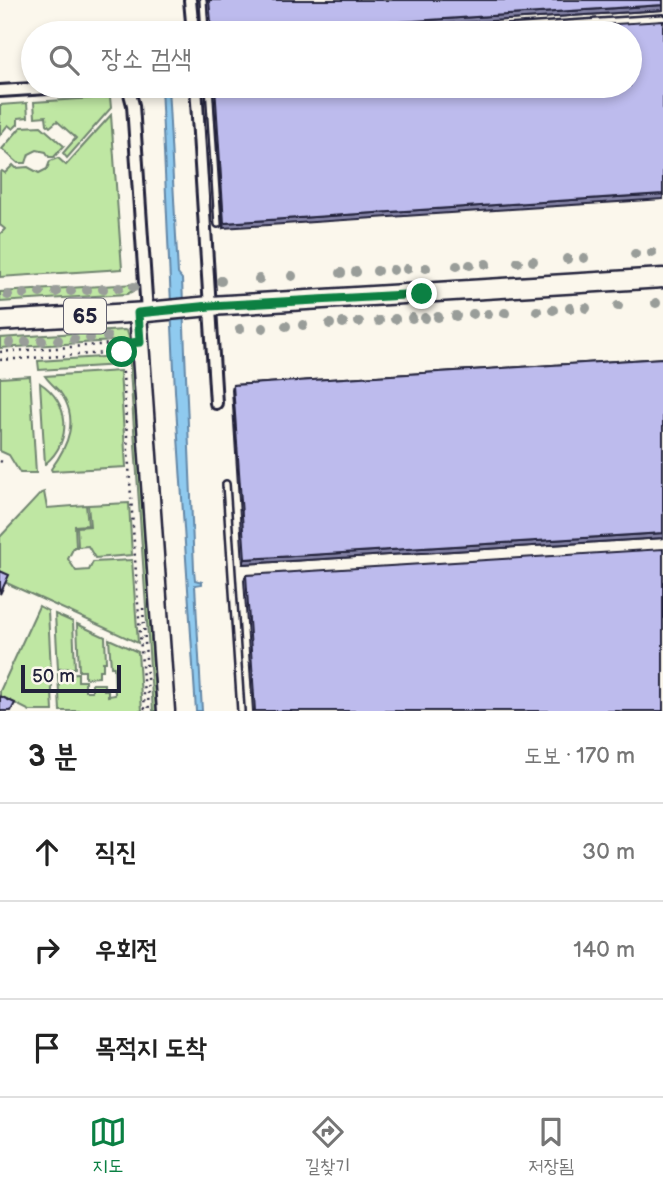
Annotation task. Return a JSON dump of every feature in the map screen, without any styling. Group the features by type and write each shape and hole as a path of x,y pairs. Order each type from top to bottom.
{"main road":[{"name":"65","path":"0,321 663,278"}],"street":[{"path":"190,0 191,21"},
{"path":"0,91 21,90"},
{"path":"131,98 143,313 141,346 166,711"},
{"path":"197,98 216,403"}],"lane":[{"path":"203,0 204,21"},
{"path":"617,21 663,18"},
{"path":"210,98 218,224"},
{"path":"226,484 241,711"}],"path":[{"path":"0,352 121,344 141,346"},
{"path":"121,344 145,711"},
{"path":"0,360 122,352 141,346"},
{"path":"0,461 6,464"}],"green space":[{"path":"110,98 111,108 67,158 63,153 76,138 57,121 50,127 46,116 35,117 34,102"},
{"path":"27,103 28,117 18,118 18,124 13,129 8,125 0,135 0,105"},
{"path":"111,115 122,269 0,277 0,234 5,229 0,225 0,173 5,173 13,165 16,168 28,167 39,173 47,169 50,161 58,158 66,165"},
{"path":"41,126 64,146 54,157 37,150 29,154 26,163 18,163 2,149 21,127"},
{"path":"135,284 133,291 127,294 0,302 0,292"},
{"path":"124,330 130,340 0,348 0,338"},
{"path":"129,355 133,355 156,711 153,711"},
{"path":"118,356 119,365 39,370 38,361"},
{"path":"120,371 126,467 52,471 67,442 70,422 66,402 45,376"},
{"path":"30,376 36,473 20,473 9,455 0,451 0,378"},
{"path":"40,383 57,400 64,422 60,444 45,464"},
{"path":"44,492 47,508 86,505 88,525 75,526 76,547 68,559 76,571 89,570 93,562 132,560 138,643 0,580 0,537"},
{"path":"129,503 132,555 95,558 88,546 78,547 77,527 90,526 88,505"},
{"path":"39,606 48,611 53,711 30,711 0,696"},
{"path":"55,614 73,622 75,668 58,669"},
{"path":"77,624 105,637 106,662 103,662 103,670 99,670 99,677 85,678 85,671 79,671"},
{"path":"109,639 138,652 142,711 60,711 58,674 78,673 78,681 85,681 85,691 92,691 92,684 104,684 108,696 115,695"}],"water":[{"path":"162,98 169,98 178,274 182,279 194,569 195,580 202,582 195,585 202,711 196,711 175,391"}],"building":[{"path":"209,0 663,0 663,5 414,21 211,21"},
{"path":"663,21 663,194 224,223 216,98 642,98 642,22"},
{"path":"663,358 663,533 245,559 233,385"},
{"path":"663,549 663,711 255,711 246,575"},
{"path":"0,571 9,575 0,594"},
{"path":"0,696 15,703 11,711 0,711"}],"route":[{"path":"122,352 121,344 140,342 138,313 210,306 422,294"}]}
